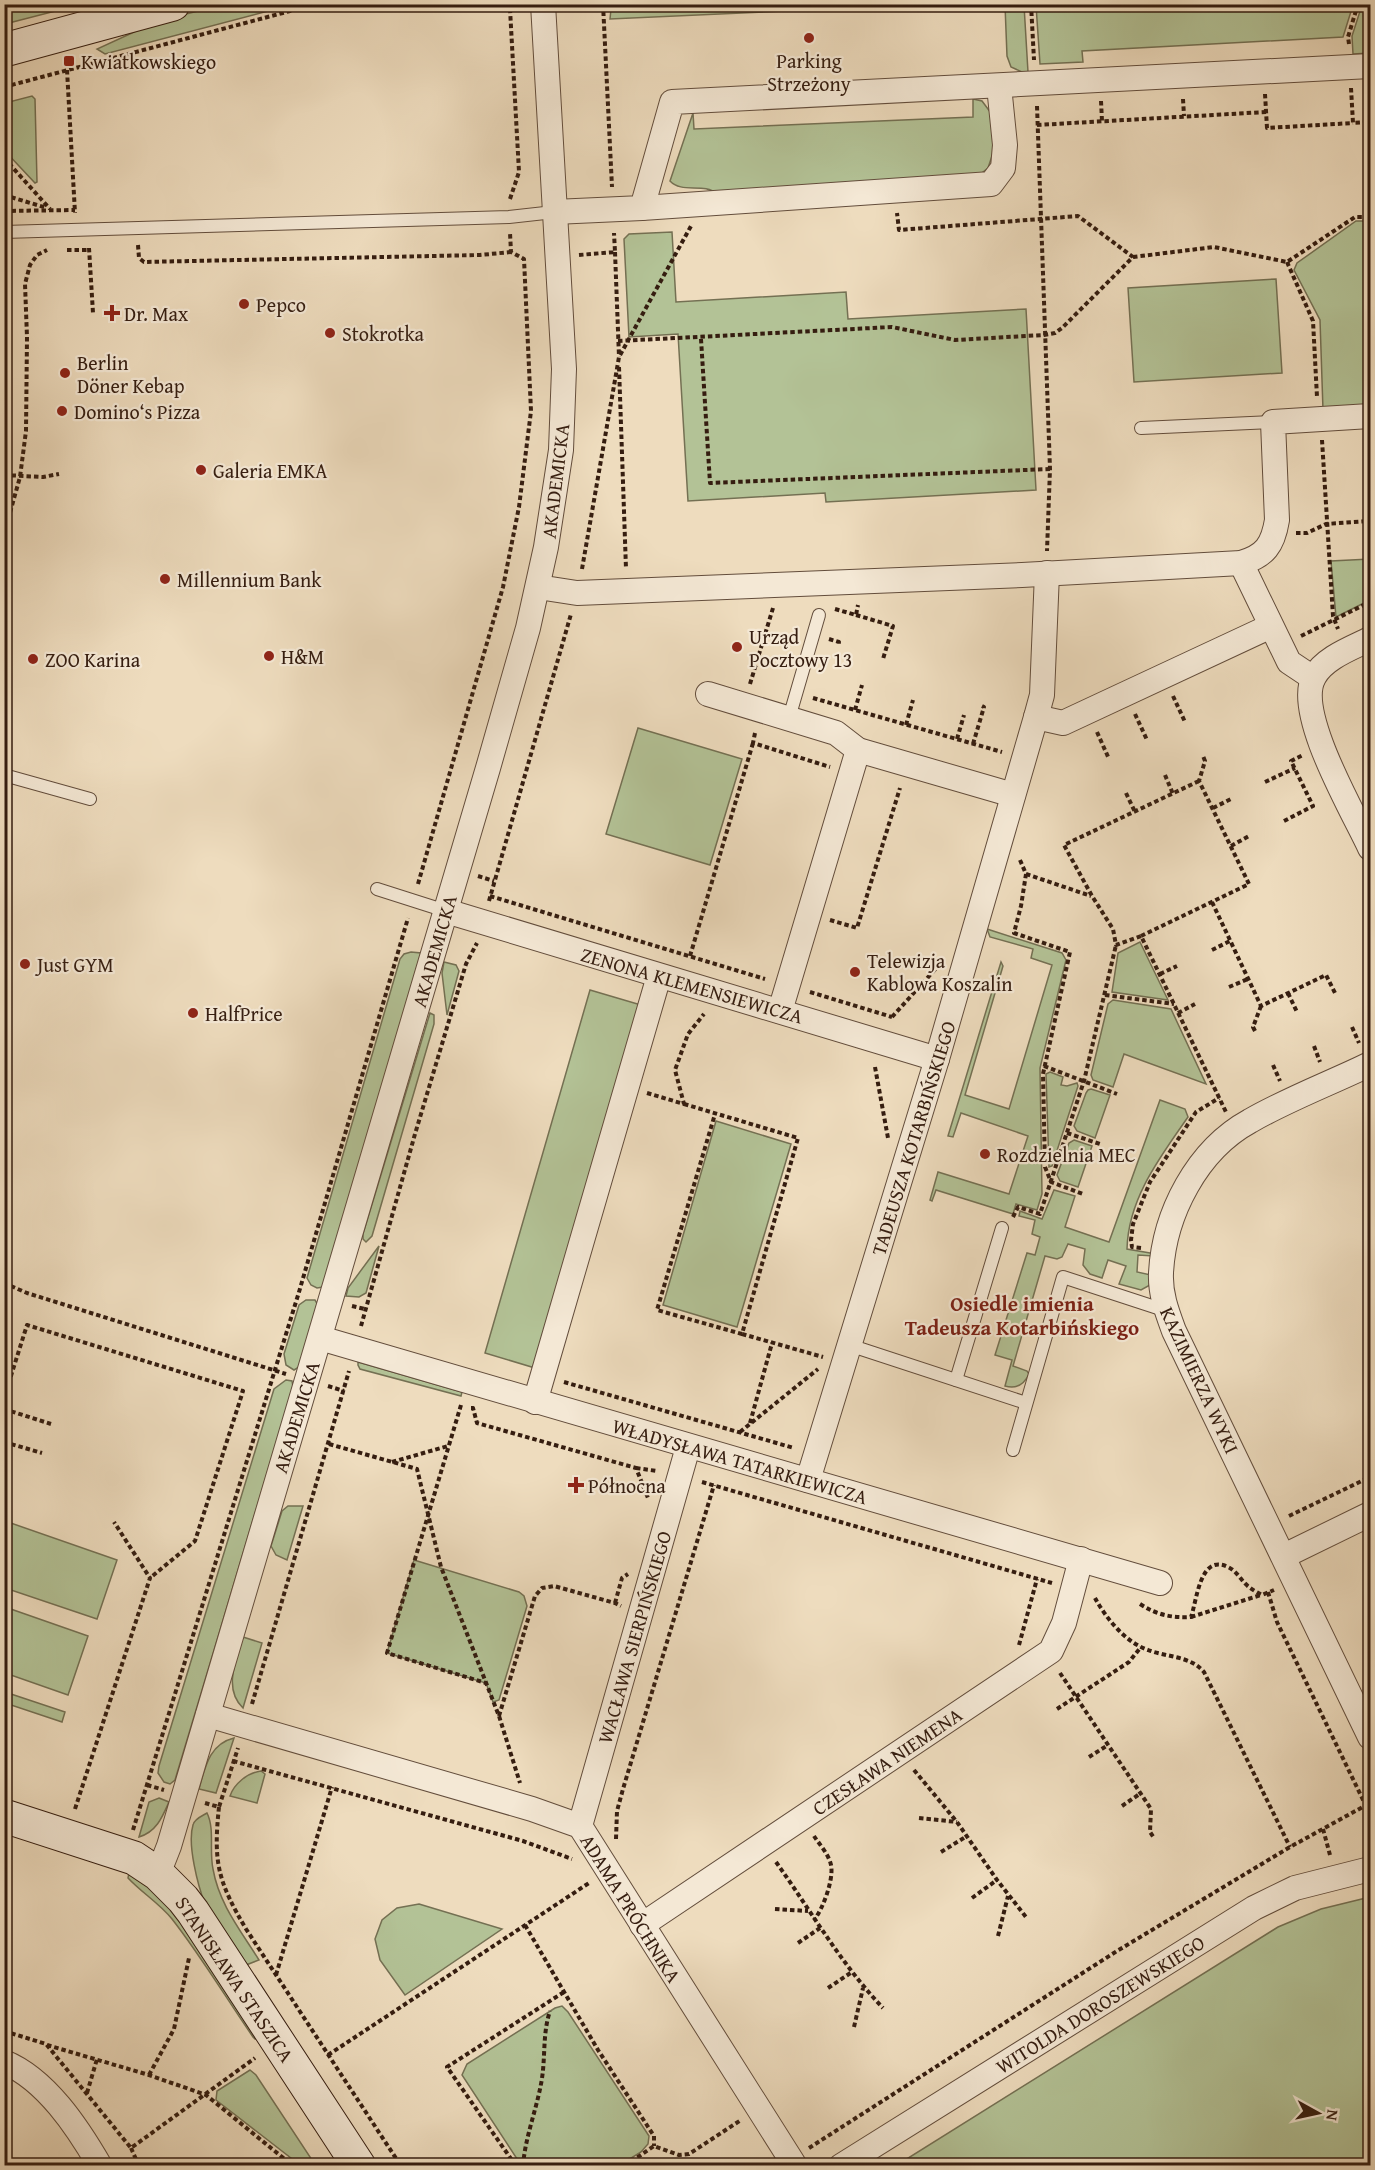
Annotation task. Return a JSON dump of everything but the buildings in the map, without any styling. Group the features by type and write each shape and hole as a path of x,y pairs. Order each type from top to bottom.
{"street":[{"path":"4,50 173,4"},
{"name":"AKADEMICKA","path":"158,1874 184,1797 320,1338 446,911 538,587 557,486 562,436 564,369 554,212 553,6"},
{"path":"642,208 672,102 1371,66"},
{"path":"554,212 614,210 991,184 1003,168 1005,145 999,86"},
{"path":"538,587 577,593 1241,563 1254,559 1264,551 1275,535 1277,520 1274,422 1320,427 1371,416"},
{"path":"1241,563 1289,662 1313,678"},
{"name":"TADEUSZA KOTARBIŃSKIEGO","path":"808,1480 937,1059 1036,717 1042,694 1047,573"},
{"path":"1036,717 1063,723 1271,626"},
{"path":"1371,639 1324,666 1313,678 1309,693 1312,720 1322,746 1371,848"},
{"path":"708,694 836,733 858,750 1013,795"},
{"path":"780,1011 858,750"},
{"name":"ZENONA KLEMENSIEWICZA","path":"446,911 937,1059"},
{"path":"535,1402 659,976"},
{"name":"KAZIMIERZA WYKI","path":"1371,1064 1249,1121 1207,1157 1191,1177 1180,1198 1167,1239 1161,1274 1164,1303 1174,1331 1371,1737"},
{"name":"WŁADYSŁAWA TATARKIEWICZA","path":"320,1338 1160,1584"},
{"name":"WACŁAWA SIERPIŃSKIEGO","path":"580,1826 688,1447"},
{"path":"1284,1556 1371,1514"},
{"name":"CZESŁAWA NIEMENA","path":"642,1925 1051,1651 1064,1623 1081,1559"},
{"name":"ADAMA PRÓCHNIKA","path":"208,1715 532,1809 580,1826 793,2162"},
{"name":"STANISŁAWA STASZICA","path":"4,1816 126,1855 158,1874 193,1912 359,2166"},
{"name":"WITOLDA DOROSZEWSKIEGO","path":"841,2166 1254,1908 1294,1888 1371,1869"},
{"path":"4,2062 20,2068 38,2082 84,2138 100,2166"}],"lane":[{"path":"4,232 509,217 554,212"},
{"path":"1141,428 1274,422"},
{"path":"789,718 819,615"},
{"path":"4,775 90,800"},
{"path":"377,889 446,911"},
{"path":"956,1380 1002,1228"},
{"path":"1013,1450 1063,1277 1167,1311"},
{"path":"849,1345 1026,1403"}],"path":[{"path":"4,87 294,10 350,4"},
{"path":"553,6 577,4"},
{"path":"603,4 614,210 627,591"},
{"path":"510,9 519,172 509,202 511,252"},
{"path":"67,70 75,229 88,244 93,313"},
{"path":"1264,70 1267,128 1353,123"},
{"path":"1047,573 1050,469 1037,125 1266,112"},
{"path":"4,158 51,209"},
{"path":"4,195 51,209"},
{"path":"4,210 75,210"},
{"path":"1040,219 1078,216 1133,257"},
{"path":"618,341 701,339 892,327 955,340 1044,335 1055,333 1062,328 1133,257 1214,247 1287,262 1355,218 1371,217"},
{"path":"401,2166 327,2055 229,1899 217,1867 215,1839 219,1807 329,1444 422,1111 466,964 475,947 483,922 577,593 619,357 693,223"},
{"path":"128,242 138,242 139,258 144,262 480,255 511,252 524,259 615,252"},
{"path":"4,534 20,477 26,431 25,284 30,265 37,255 46,250 89,250"},
{"path":"131,1837 299,1292 503,587 519,507 531,411 524,259"},
{"path":"1287,262 1312,321 1334,621 1348,651"},
{"path":"701,339 710,483 1050,469"},
{"path":"4,475 43,477 59,474"},
{"path":"1296,533 1307,532 1326,524 1371,521"},
{"path":"1299,637 1371,603"},
{"path":"856,615 893,626 883,659"},
{"path":"826,638 839,642 838,646"},
{"path":"855,710 862,685"},
{"path":"808,696 1008,754"},
{"path":"906,724 913,700"},
{"path":"973,744 984,707 982,706"},
{"path":"957,739 964,715"},
{"path":"690,956 753,743"},
{"path":"1284,821 1313,806 1291,760 1322,746"},
{"path":"1116,945 1142,936 1250,885 1200,781 1205,761 1203,756"},
{"path":"1265,782 1294,768"},
{"path":"1165,775 1173,794"},
{"path":"1002,1228 1016,1215 1018,1208 1040,1214 1084,1081 1116,945 1113,929 1092,896 1065,845 1200,781"},
{"path":"809,914 857,928 900,788"},
{"path":"1126,793 1135,812"},
{"path":"1213,808 1231,799"},
{"path":"1003,831 1012,844 1026,874 1014,933 1070,952 1042,1074 1045,1167 1051,1182 1083,1194"},
{"path":"1230,846 1249,836"},
{"path":"1026,874 1092,896"},
{"path":"1212,902 1261,1006"},
{"path":"1142,936 1235,1131"},
{"path":"1212,950 1230,941"},
{"path":"1160,974 1177,966"},
{"path":"1255,1031 1252,1028 1261,1006 1288,993 1326,975 1335,993"},
{"path":"1230,987 1248,979"},
{"path":"1288,993 1296,1011"},
{"path":"1105,995 1174,1004"},
{"path":"1178,1013 1195,1004"},
{"path":"693,1011 714,1018"},
{"path":"684,1104 675,1070 688,1034 704,1014"},
{"path":"1352,1027 1359,1043"},
{"path":"1314,1046 1320,1062"},
{"path":"866,1064 877,1067 879,1093 889,1143"},
{"path":"1273,1065 1280,1082"},
{"path":"1044,1066 1117,1094"},
{"path":"626,1087 798,1138 742,1334"},
{"path":"715,1114 657,1311 830,1359 740,1432"},
{"path":"1067,1133 1100,1144"},
{"path":"4,1283 27,1293 274,1370"},
{"path":"4,1398 27,1325 243,1391 195,1541 150,1578 75,1809"},
{"path":"750,1424 772,1343"},
{"path":"543,1376 802,1450"},
{"path":"450,1402 473,1408 477,1423 636,1468 681,1474 1072,1589"},
{"path":"461,1405 387,1653 486,1683"},
{"path":"4,1408 51,1424"},
{"path":"4,1442 42,1453"},
{"path":"329,1444 417,1469 441,1567 499,1716 522,1790"},
{"path":"392,1462 448,1445"},
{"path":"636,1468 652,1506"},
{"path":"1281,1519 1371,1477"},
{"path":"623,1789 714,1485"},
{"path":"114,1522 150,1578"},
{"path":"1191,1617 1198,1588 1206,1570 1216,1565 1229,1567 1249,1587 1262,1595"},
{"path":"499,1716 535,1596 542,1588 554,1586 615,1603 622,1578 635,1569"},
{"path":"1136,1600 1152,1612 1175,1618 1191,1617 1262,1595 1295,1579"},
{"path":"1100,1590 1093,1594 1103,1612 1133,1642 1141,1647 1194,1663 1204,1672 1290,1847"},
{"path":"793,2162 1117,1951 1290,1847 1368,1805 1277,1622 1268,1592"},
{"path":"1057,1709 1129,1662 1141,1647"},
{"path":"1054,1664 1141,1793 1152,1813 1150,1832 1154,1838"},
{"path":"1089,1757 1108,1745"},
{"path":"234,1761 523,1841 576,1860"},
{"path":"915,1772 957,1822 1026,1917"},
{"path":"147,1785 219,1807"},
{"path":"276,1975 332,1787"},
{"path":"1122,1806 1141,1793"},
{"path":"802,1818 831,1866 823,1908 814,1920"},
{"path":"919,1818 957,1822"},
{"path":"942,1852 967,1836"},
{"path":"778,1864 814,1920 863,1987 883,2007"},
{"path":"327,2055 591,1883 586,1875"},
{"path":"972,1898 997,1880"},
{"path":"998,1936 1008,1895"},
{"path":"775,1909 809,1911"},
{"path":"525,1925 598,2050 654,2136 654,2146"},
{"path":"798,1943 820,1928"},
{"path":"149,2075 174,2029 189,1957"},
{"path":"828,1988 852,1972"},
{"path":"854,2027 863,1987"},
{"path":"516,2166 447,2067 564,1992"},
{"path":"523,2166 542,2083 543,2045 550,2011"},
{"path":"4,2031 149,2075 206,2095 293,2166"},
{"path":"46,2044 131,2148 139,2166"},
{"path":"131,2148 255,2058"},
{"path":"87,2093 98,2059"},
{"path":"654,2146 679,2155 689,2154 746,2117"},
{"path":"625,2166 654,2146"}],"green space":[{"path":"5,4 79,4 79,5 5,24"},
{"path":"615,4 918,5 610,19 611,9"},
{"path":"1036,4 1353,5 1343,37 1082,51 1083,62 1040,64"},
{"path":"222,5 291,5 105,54 97,49 158,21"},
{"path":"1005,5 1024,5 1028,72 1011,67 1007,56"},
{"path":"1362,5 1370,5 1370,53 1353,54 1352,36"},
{"path":"32,96 35,99 37,182 35,183 4,150 5,103"},
{"path":"973,99 982,101 991,113 995,147 988,168 978,176 717,194 706,189 681,187 670,181 693,113 694,129 973,117"},
{"path":"1356,221 1370,221 1370,406 1323,410 1320,320 1294,270 1297,263"},
{"path":"672,232 676,302 846,292 848,319 1026,309 1036,490 826,502 825,493 688,501 678,334 629,337 624,239 629,234"},
{"path":"1276,279 1282,373 1134,382 1128,288"},
{"path":"1370,559 1370,600 1336,617 1331,561"},
{"path":"638,728 742,759 710,865 606,834"},
{"path":"987,929 1062,953 1066,960 1040,1068 1042,1194 1037,1210 1016,1204 1013,1214 936,1190 932,1201 930,1200 938,1172 1009,1194 1028,1136 961,1113 953,1137 948,1136 1001,962 1003,966 965,1095 1009,1109 1052,965 1031,958 1033,949 990,937"},
{"path":"1140,942 1168,1000 1112,992 1118,953"},
{"path":"421,953 323,1287 317,1288 311,1285 307,1278 400,959 404,954"},
{"path":"444,962 456,965 459,971 447,1015 442,973"},
{"path":"590,990 641,1005 535,1368 485,1353"},
{"path":"1113,1000 1171,1009 1206,1084 1124,1054 1113,1087 1093,1080 1091,1075 1108,1004"},
{"path":"430,1013 434,1015 434,1024 372,1236 366,1242 363,1234"},
{"path":"1050,1072 1063,1077 1061,1085 1077,1083 1078,1086 1052,1166 1049,1167 1046,1074"},
{"path":"1091,1089 1110,1095 1095,1138 1077,1131 1074,1126 1086,1093"},
{"path":"1160,1100 1185,1109 1188,1117 1147,1179 1133,1213 1127,1249 1156,1254 1154,1256 1138,1255 1137,1272 1151,1275 1150,1285 1141,1290 1119,1284 1126,1266 1108,1260 1102,1278 1090,1274 1083,1265 1085,1249 1068,1244 1062,1257 1057,1259 1045,1256 1013,1366 1029,1374 1019,1385 1005,1386 1012,1360 995,1355 1027,1253 1035,1255 1040,1237 1032,1234 1035,1220 1019,1216 1020,1211 1042,1219 1054,1190 1075,1196 1065,1227 1109,1242"},
{"path":"716,1121 791,1144 737,1327 663,1305"},
{"path":"1074,1140 1092,1146 1078,1187 1060,1181 1057,1175 1069,1143"},
{"path":"379,1246 366,1293 359,1297 346,1296 348,1288"},
{"path":"306,1300 315,1300 318,1305 299,1367 294,1370 286,1365 284,1354 299,1305"},
{"path":"358,1362 462,1392 461,1396 360,1369"},
{"path":"286,1380 292,1381 293,1387 175,1780 170,1784 164,1782 158,1773 159,1766 274,1389"},
{"path":"288,1506 303,1506 287,1560 276,1555 271,1546 282,1511"},
{"path":"5,1521 117,1560 97,1619 5,1588"},
{"path":"414,1560 519,1592 524,1596 527,1606 499,1700 493,1702 486,1683 387,1653"},
{"path":"5,1607 88,1636 68,1695 5,1673"},
{"path":"243,1637 262,1643 243,1708 237,1700 232,1683"},
{"path":"5,1692 65,1712 62,1722 5,1703"},
{"path":"234,1738 216,1793 199,1789 209,1758 219,1746"},
{"path":"261,1771 265,1774 257,1803 230,1796 242,1780"},
{"path":"159,1798 169,1802 164,1814 150,1832 139,1837 149,1802"},
{"path":"207,1813 211,1826 213,1869 220,1894 259,1960 246,1965 205,1904 197,1876 191,1843 193,1825 198,1818"},
{"path":"129,1873 142,1880 177,1912 260,2039 253,2037 172,1919 128,1878"},
{"path":"1370,1897 1370,2165 897,2165 1278,1927 1321,1909"},
{"path":"419,1904 502,1929 405,1995 380,1960 375,1939 382,1920 397,1908"},
{"path":"562,2006 649,2136 648,2144 641,2152 620,2165 521,2165 462,2075 467,2064 555,2008"},
{"path":"250,2070 256,2075 314,2163 311,2165 300,2165 216,2100 217,2091"}],"place":[{"name":"Parking Strzeżony","path":"809,38"},
{"name":"Kwiatkowskiego","path":"69,61"},
{"name":"Pepco","path":"244,304"},
{"name":"Dr. Max","path":"112,313"},
{"name":"Stokrotka","path":"330,333"},
{"name":"Berlin Döner Kebap","path":"65,373"},
{"name":"Domino‘s Pizza","path":"62,411"},
{"name":"Galeria EMKA","path":"201,470"},
{"name":"Millennium Bank","path":"165,579"},
{"name":"Urząd Pocztowy 13","path":"737,647"},
{"name":"H&M","path":"269,656"},
{"name":"ZOO Karina","path":"33,659"},
{"name":"Just GYM","path":"25,964"},
{"name":"Telewizja Kablowa Koszalin","path":"855,972"},
{"name":"HalfPrice","path":"193,1013"},
{"name":"Rozdzielnia MEC","path":"985,1154"},
{"name":"Północna","path":"576,1485"}],"district":[{"name":"Osiedle imienia Tadeusza Kotarbińskiego","path":"1022,1315"}]}
